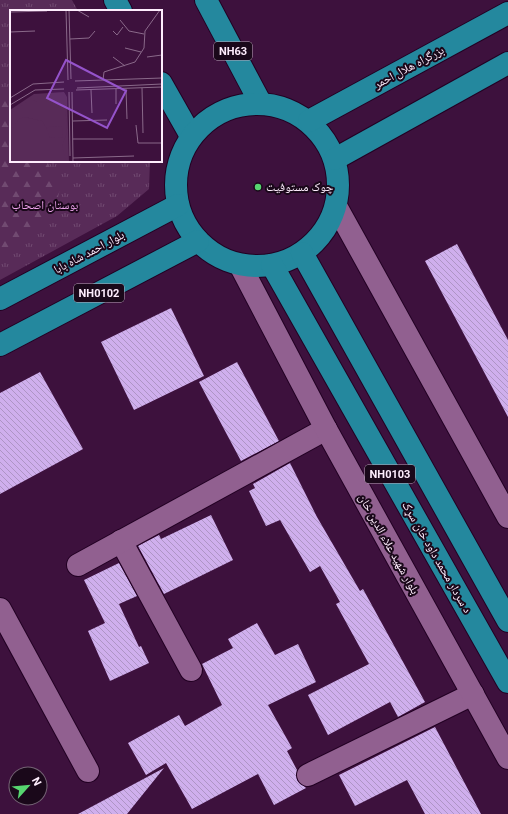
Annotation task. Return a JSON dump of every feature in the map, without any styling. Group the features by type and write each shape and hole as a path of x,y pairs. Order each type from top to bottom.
{"highway":[{"path":"115,0 120,10"},
{"name":"NH63","path":"206,0 260,102"},
{"name":"بزرگراه هلال احمر","path":"309,121 508,14"},
{"path":"335,159 508,63"},
{"path":"162,84 191,136"},
{"path":"260,102 286,107 309,121 325,138 335,159 339,183 336,206 326,229 316,242 302,254 288,261 272,266 240,265 217,256 198,241 186,224 178,205 176,181 180,158 191,136 210,118 233,106 260,102"},
{"name":"بلوار احمد شاه بابا","path":"0,298 178,205"},
{"name":"NH0102","path":"0,344 198,241"},
{"name":"NH0103","path":"302,254 508,621"},
{"name":"د سردار محمد داود خان سړک","path":"272,266 508,682"}],"street":[{"path":"336,206 505,505"},
{"name":"بلوار شهید علاء الدین خان","path":"240,265 326,429 508,758"},
{"path":"78,565 326,429"},
{"path":"121,541 191,670"},
{"path":"0,609 88,771"},
{"path":"308,776 473,694"}],"green space":[{"name":"بوستان اصحاب","path":"0,0 72,0 77,10 10,10 10,162 150,162 149,189 117,216 0,280"},
{"path":"0,83 10,98 10,162 47,162 60,189 54,213 0,253"}],"building":[{"path":"457,244 508,340 508,417 425,261"},
{"path":"171,308 204,376 134,410 101,342"},
{"path":"237,362 279,441 241,461 199,382"},
{"path":"40,372 83,449 0,494 0,393"},
{"path":"290,463 317,517 360,591 363,589 425,702 398,717 390,702 328,735 308,695 369,664 336,604 340,602 320,566 310,572 280,520 266,526 249,491 255,488 253,484"},
{"path":"211,515 233,560 164,594 138,546 159,535 161,539"},
{"path":"119,563 137,596 119,604 139,647 141,646 149,663 110,681 88,631 105,623 84,580"},
{"path":"257,623 275,655 298,644 316,682 268,705 292,748 287,751 297,770 297,780 306,788 274,805 258,774 192,809 166,763 146,775 128,743 179,715 185,726 222,705 202,664 233,648 228,639"},
{"path":"435,727 481,814 425,814 407,780 355,806 339,775"},
{"path":"164,768 127,814 78,814"}],"place":[{"name":"چوک مستوفیت","path":"258,187"}]}
